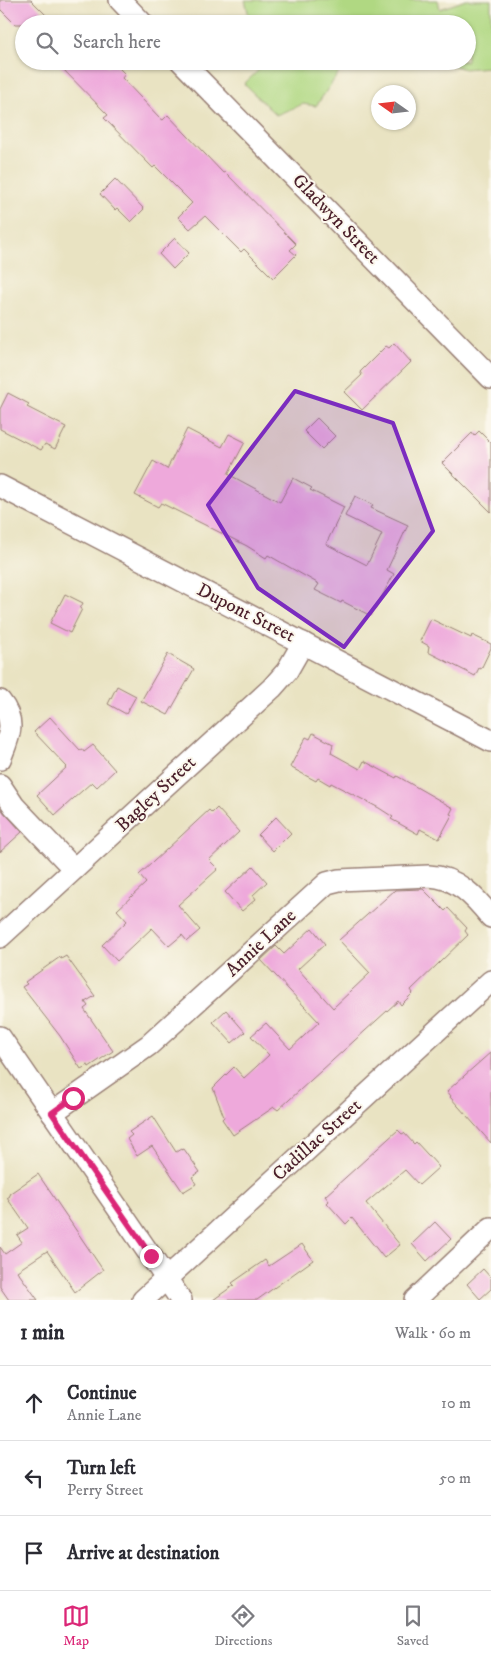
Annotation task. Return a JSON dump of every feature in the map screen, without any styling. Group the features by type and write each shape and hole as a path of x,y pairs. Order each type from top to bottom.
{"street":[{"path":"120,0 134,15"},
{"name":"Gladwyn Street","path":"190,70 491,378"},
{"name":"Dupont Street","path":"0,486 491,741"},
{"name":"Bagley Street","path":"0,937 272,688 287,671 303,643"},
{"path":"0,701 7,710 11,725 0,760"},
{"path":"0,785 14,806 74,869"},
{"name":"Annie Lane","path":"52,1113 149,1046 327,883 339,880 430,876 444,878 470,893 491,917"},
{"name":"Cadillac Street","path":"143,1300 491,981"},
{"path":"0,1037 181,1300"},
{"path":"415,1300 491,1228"}],"highlighted area":[{"path":"295,391 393,423 433,531 344,647 258,588 208,505"}],"green space":[{"path":"245,0 438,0 440,9 466,0 491,0 491,67 476,68 476,15 249,15"},
{"path":"259,70 341,70 316,106 303,104 276,115 244,84"}],"building":[{"path":"0,0 31,0 46,15 15,15 15,24 0,9"},
{"path":"64,70 121,70 125,74 122,78 160,118 163,120 168,115 223,173 225,172 296,244 290,250 296,255 273,278 244,249 241,252 205,216 190,229 178,217 192,203 155,166 153,168 104,118 108,115"},
{"path":"115,179 144,209 131,222 117,208 115,210 100,194"},
{"path":"175,238 189,253 173,269 159,254"},
{"path":"394,343 411,362 362,410 344,392 362,375 360,372 386,346 389,348"},
{"path":"8,393 29,404 27,407 66,427 55,449 45,444 41,450 0,429 0,409"},
{"path":"317,418 335,436 322,449 304,431"},
{"path":"187,429 222,447 229,434 245,442 228,474 280,502 293,478 312,488 310,490 344,507 326,544 367,565 382,534 345,516 355,496 373,505 371,508 408,525 387,570 394,574 371,616 315,590 319,584 268,555 266,558 247,546 161,503 158,507 135,495 153,461 167,469"},
{"path":"479,431 491,443 491,512 442,463 472,433 474,436"},
{"path":"65,594 83,603 70,633 50,623"},
{"path":"431,619 471,638 472,635 491,644 481,669 479,668 475,676 428,652 429,646 420,641"},
{"path":"168,654 194,669 168,715 141,701"},
{"path":"117,686 136,696 126,714 108,704"},
{"path":"50,717 80,750 82,749 84,752 93,745 115,770 97,787 92,782 55,815 37,795 67,767 34,732"},
{"path":"313,733 333,744 331,753 360,769 364,761 396,778 397,776 453,808 450,814 452,815 439,839 420,829 418,834 391,819 393,817 379,808 331,783 330,785 318,778 316,781 290,767 306,737 310,739"},
{"path":"0,808 22,832 0,852"},
{"path":"217,808 239,832 209,860 218,869 178,905 200,930 187,941 182,935 169,946 152,928 117,961 102,945 127,921 117,910 146,883 139,875 209,810 212,813"},
{"path":"276,817 291,833 273,851 258,835"},
{"path":"253,866 267,882 253,895 256,899 242,911 225,892"},
{"path":"423,889 445,911 448,908 467,928 465,931 468,935 411,990 413,993 401,1005 398,1001 278,1110 274,1107 233,1135 222,1119 224,1117 213,1088 234,1067 244,1078 269,1055 251,1036 266,1023 290,1049 319,1022 261,960 276,946 284,954 312,928 325,944 298,969 333,1008 370,973 339,940 395,890"},
{"path":"66,956 95,996 85,1002 88,1006 84,1009 113,1051 89,1067 88,1065 81,1069 60,1036 22,987 27,984 25,982 60,957 61,959"},
{"path":"226,1010 245,1032 232,1043 213,1022"},
{"path":"491,1052 491,1143 450,1097 447,1091"},
{"path":"153,1116 176,1152 184,1149 200,1172 192,1177 196,1184 183,1192 152,1146 137,1156 127,1139 132,1135 129,1132"},
{"path":"398,1130 402,1134 404,1133 414,1144 416,1142 439,1167 419,1185 405,1170 366,1203 400,1245 384,1258 352,1218 346,1224 327,1203 329,1201 325,1196"},
{"path":"38,1174 103,1270 75,1292 47,1251 17,1271 38,1300 9,1300 0,1287 0,1247 5,1254 22,1242 17,1235 28,1228 7,1198 10,1196 9,1194"},
{"path":"435,1222 451,1239 427,1261 412,1244"},
{"path":"302,1244 313,1260 257,1300 213,1300 234,1285 232,1283 265,1260 269,1266"},
{"path":"483,1269 491,1278 491,1289 480,1299 467,1284"}],"route":[{"path":"73,1098 52,1113 151,1256"}]}
